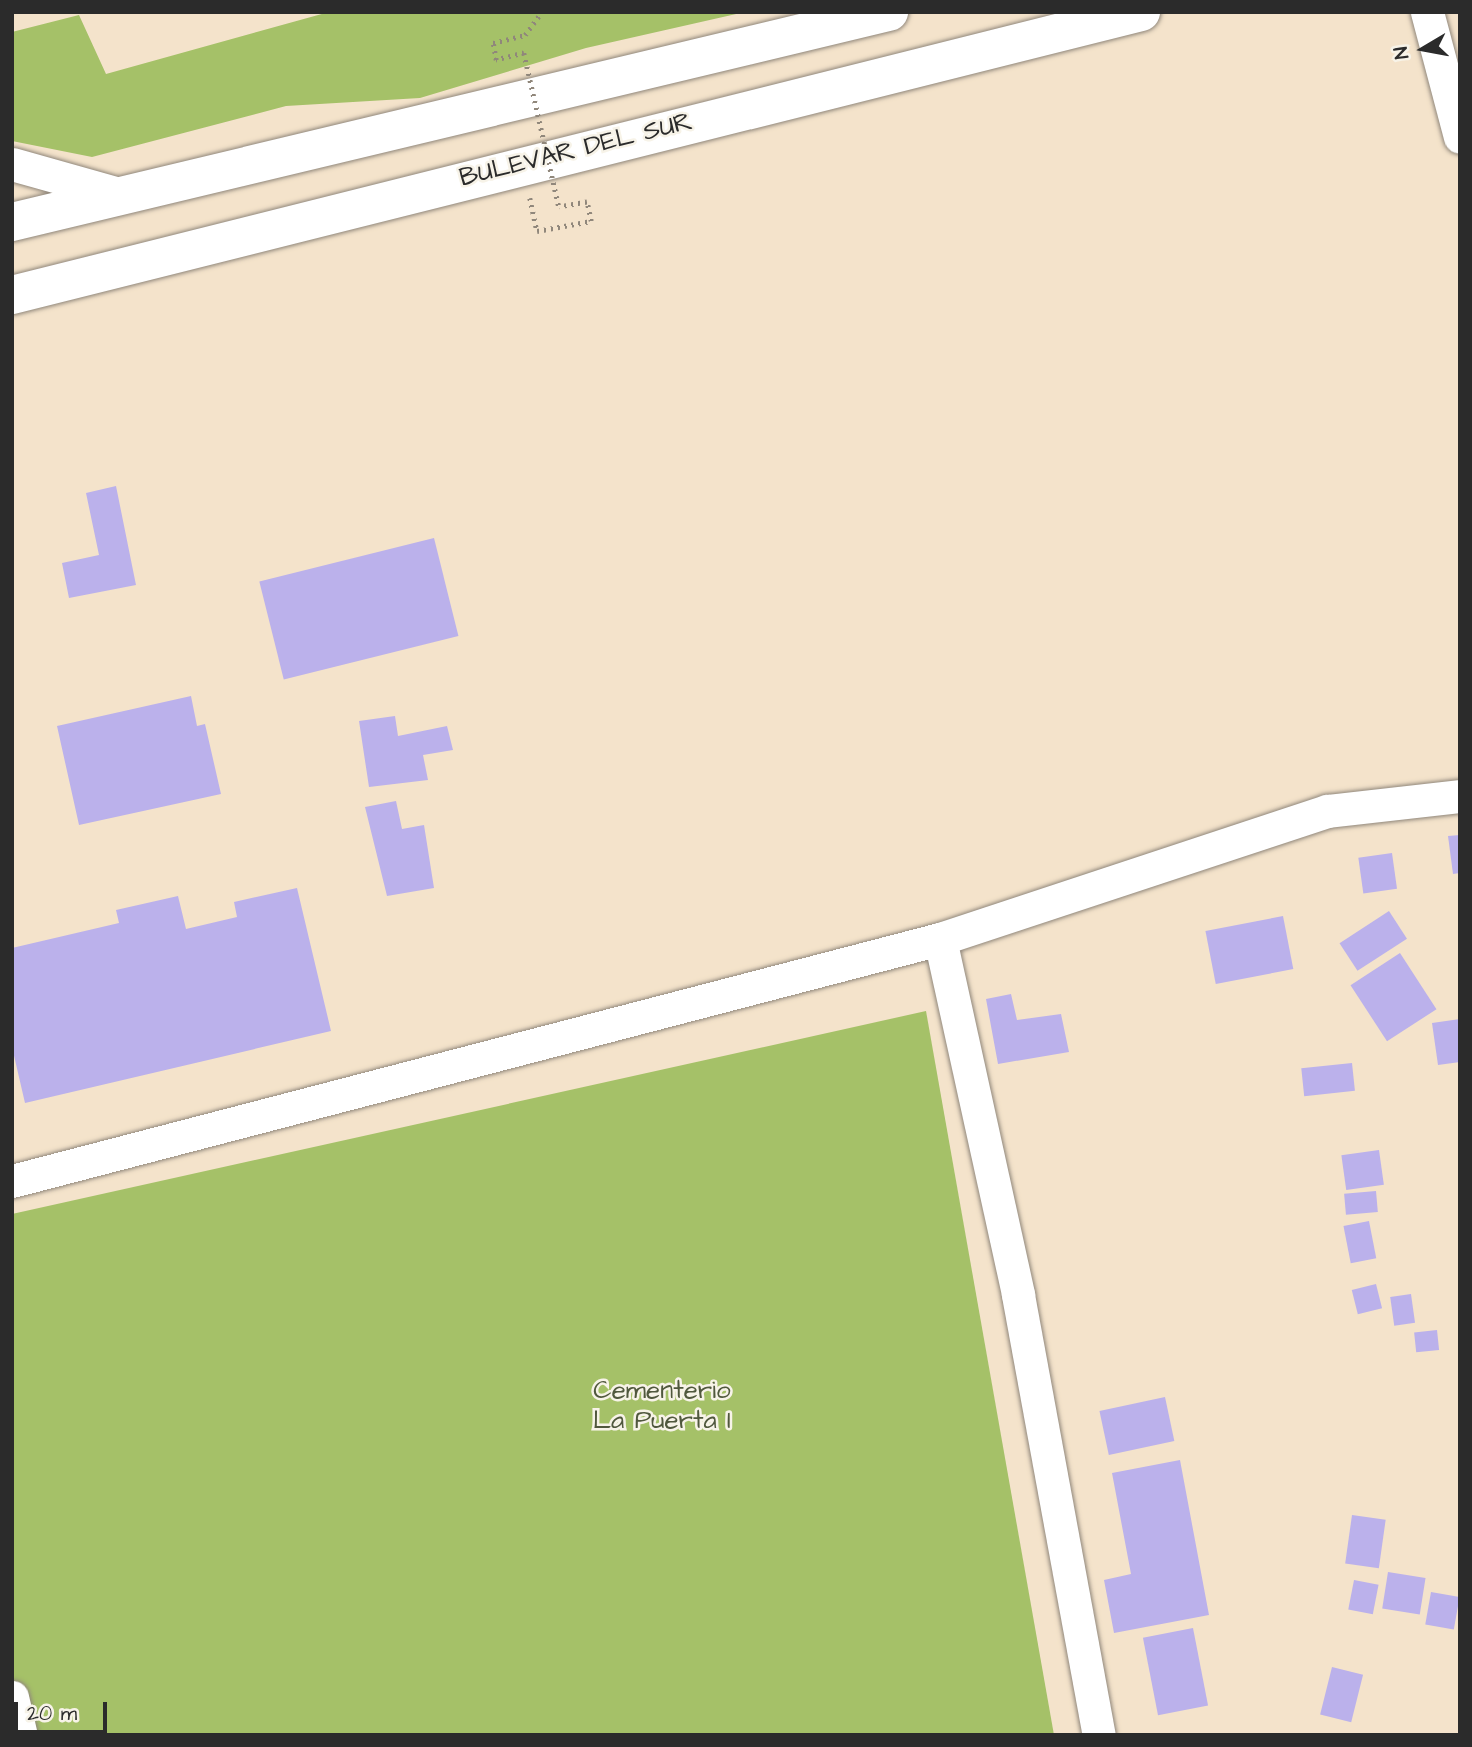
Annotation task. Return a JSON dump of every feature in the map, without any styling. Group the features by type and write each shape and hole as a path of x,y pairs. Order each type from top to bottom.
{"highway":[{"path":"12,222 889,12"},
{"name":"BULEVAR DEL SUR","path":"12,295 1141,12"}],"street":[{"path":"1427,12 1460,137"},
{"path":"12,164 126,196"},
{"path":"12,1181 940,939 1327,811 1460,796"},
{"path":"940,939 1018,1294 1099,1735"},
{"path":"12,1697 21,1735"}],"path":[{"path":"537,231 591,221 587,202 559,208 524,53 496,60 493,43 525,35 542,12"}],"green space":[{"path":"329,12 745,12 586,48 420,98 286,106 92,157 12,141 12,32 79,15 106,74"},
{"name":"Cementerio La Puerta I","path":"926,1011 1054,1735 12,1735 12,1214"}],"building":[{"path":"116,486 136,585 69,598 62,563 99,555 86,493"},
{"path":"434,538 458,636 284,680 259,582"},
{"path":"191,696 197,726 205,724 221,794 79,825 57,726"},
{"path":"395,716 398,736 447,726 453,750 423,755 428,780 369,787 359,721"},
{"path":"396,801 402,829 424,825 434,888 387,896 365,807"},
{"path":"1460,835 1460,873 1453,874 1448,836"},
{"path":"1392,853 1397,889 1363,893 1358,858"},
{"path":"297,888 331,1031 25,1103 12,1047 12,948 119,923 116,910 178,896 186,929 237,917 234,902"},
{"path":"1389,911 1407,939 1357,971 1340,943"},
{"path":"1283,916 1293,969 1216,984 1205,931"},
{"path":"1400,953 1436,1009 1387,1041 1351,985"},
{"path":"1011,994 1017,1020 1061,1014 1069,1052 998,1064 986,999"},
{"path":"1460,1019 1460,1062 1438,1065 1432,1023"},
{"path":"1352,1063 1355,1091 1304,1096 1301,1068"},
{"path":"1379,1150 1384,1185 1346,1190 1341,1155"},
{"path":"1376,1191 1378,1212 1346,1215 1344,1194"},
{"path":"1369,1221 1376,1258 1351,1263 1343,1226"},
{"path":"1376,1284 1382,1308 1358,1314 1352,1290"},
{"path":"1411,1294 1415,1323 1394,1326 1390,1297"},
{"path":"1437,1330 1439,1350 1416,1352 1414,1332"},
{"path":"1165,1397 1174,1441 1109,1455 1099,1411"},
{"path":"1180,1460 1209,1615 1114,1633 1104,1580 1131,1574 1112,1473"},
{"path":"1352,1515 1386,1520 1379,1568 1345,1564"},
{"path":"1388,1572 1426,1578 1420,1614 1382,1609"},
{"path":"1354,1580 1379,1585 1373,1614 1348,1609"},
{"path":"1431,1592 1460,1597 1454,1630 1425,1624"},
{"path":"1193,1628 1208,1706 1158,1715 1143,1638"},
{"path":"1332,1667 1363,1675 1351,1722 1320,1715"}]}
